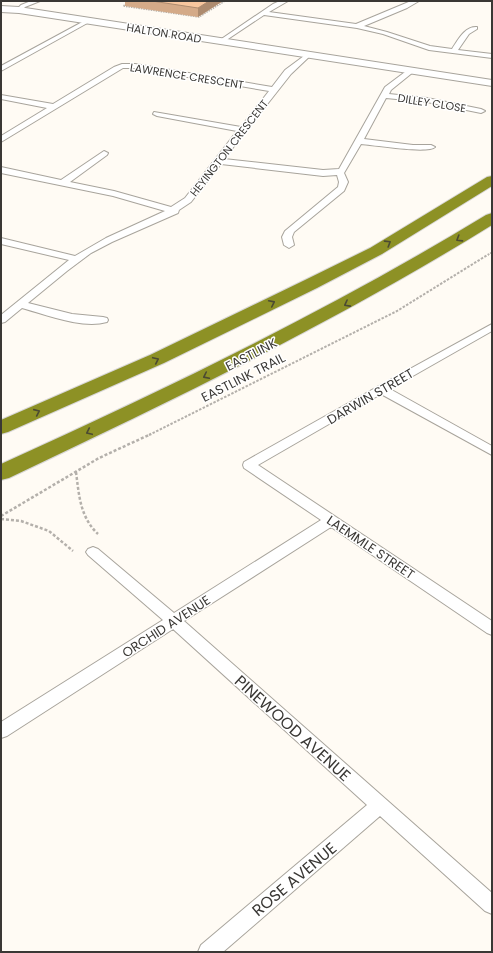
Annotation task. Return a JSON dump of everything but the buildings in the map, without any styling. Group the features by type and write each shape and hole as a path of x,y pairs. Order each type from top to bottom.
{"highway":[{"path":"1,428 157,359 311,284 376,251 492,180"},
{"name":"EASTLINK","path":"1,472 236,362 401,274 492,218"}],"main road":[{"name":"HALTON ROAD","path":"1,8 21,9 48,15 306,56 492,83"}],"street":[{"path":"21,9 36,1"},
{"path":"220,42 275,5 285,1"},
{"path":"356,26 405,7 416,1"},
{"path":"263,13 356,26 385,33 423,47 492,56"},
{"path":"1,68 88,21"},
{"path":"453,52 467,32 475,28"},
{"name":"HEYINGTON CRESCENT","path":"1,320 76,259 109,240 153,222 175,211 194,194 290,70 306,56"},
{"path":"1,60 12,62"},
{"name":"LAWRENCE CRESCENT","path":"1,140 116,68 122,66 135,66 274,90"},
{"path":"220,161 323,173 339,172 344,169 389,87 409,71"},
{"name":"DILLEY CLOSE","path":"384,96 428,100 481,110"},
{"path":"1,97 54,107"},
{"path":"158,114 244,130"},
{"path":"359,141 413,147 431,147"},
{"path":"63,183 104,153"},
{"path":"1,170 114,194 175,211"},
{"path":"289,245 287,237 290,231 341,189 344,181 339,172"},
{"path":"1,241 76,259"},
{"path":"20,304 82,320 103,320"},
{"name":"DARWIN STREET","path":"249,465 381,388 492,327"},
{"path":"381,388 492,452"},
{"name":"LAEMMLE STREET","path":"249,465 492,629"},
{"name":"ORCHID AVENUE","path":"1,731 174,622 331,520"},
{"name":"PINEWOOD AVENUE","path":"93,552 174,622 492,905"},
{"name":"ROSE AVENUE","path":"208,952 380,805"}],"path":[{"path":"130,2 124,6 199,17 225,1"},
{"name":"EASTLINK TRAIL","path":"1,516 99,458 185,418 397,311 492,252"},
{"path":"76,472 83,516 90,528 98,534"},
{"path":"1,519 21,521 49,531 72,551"}]}
